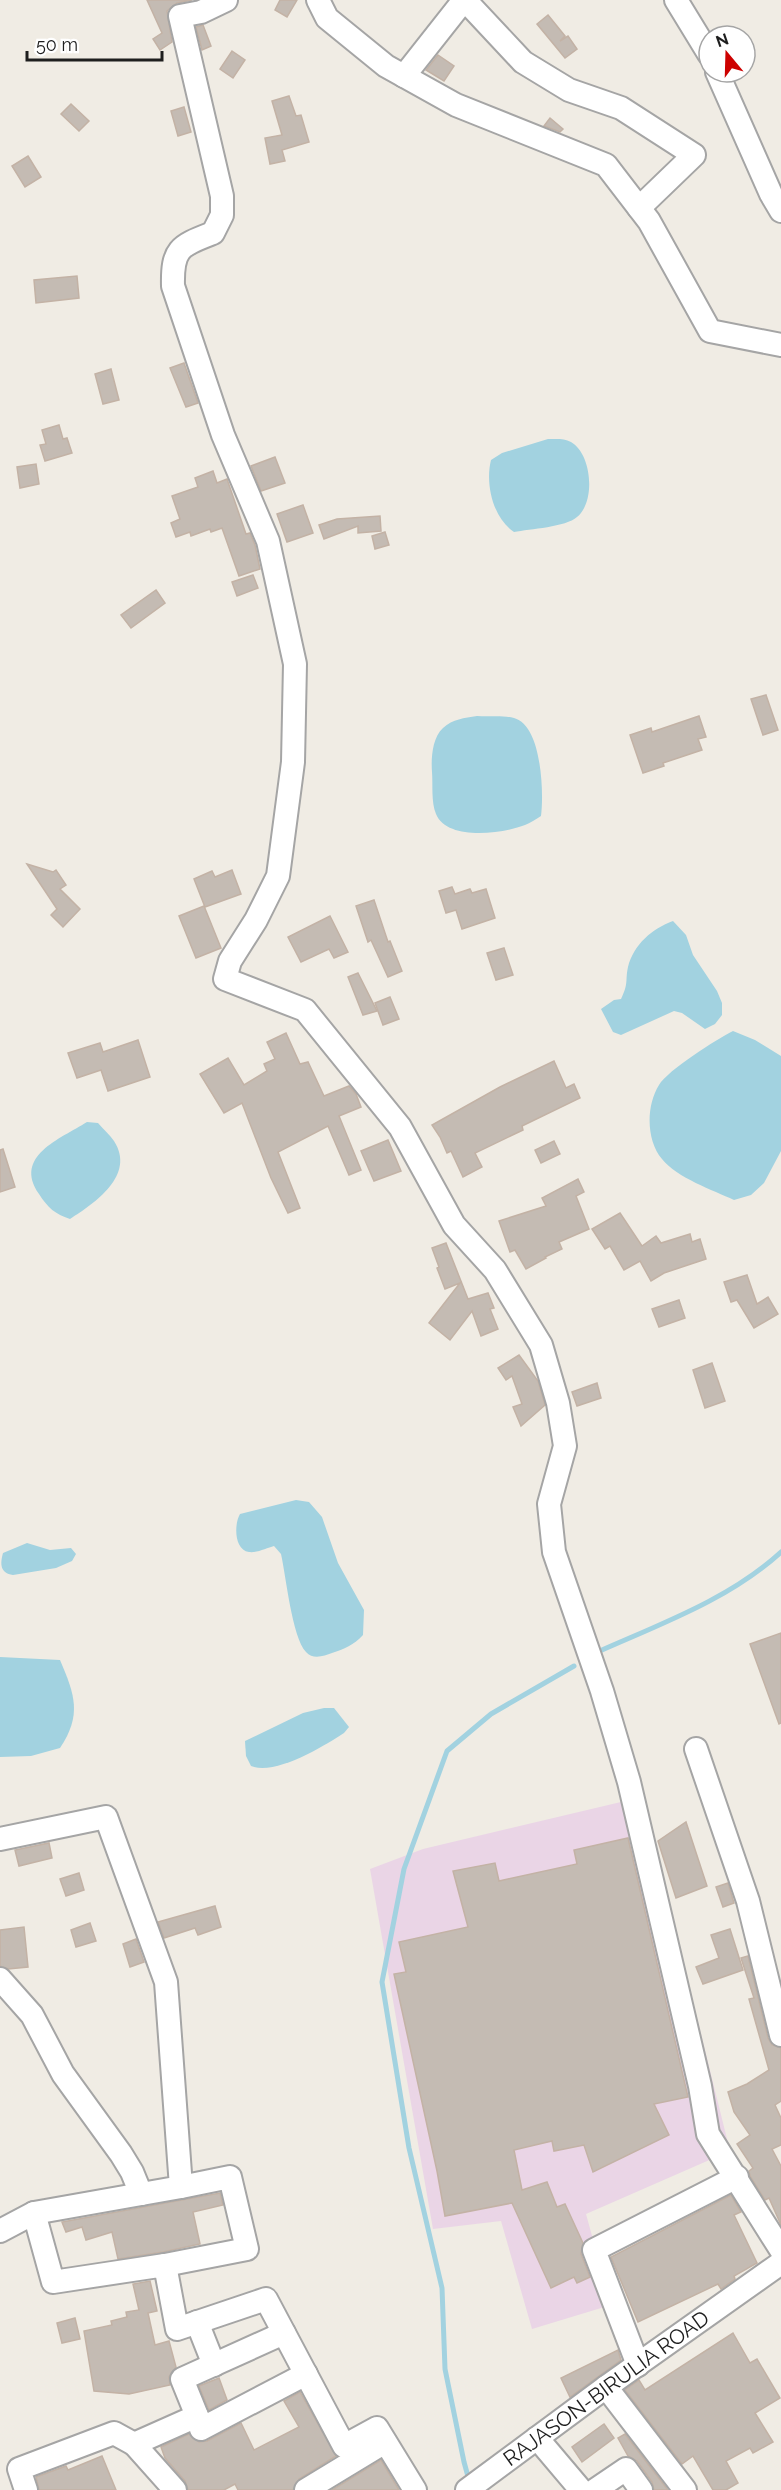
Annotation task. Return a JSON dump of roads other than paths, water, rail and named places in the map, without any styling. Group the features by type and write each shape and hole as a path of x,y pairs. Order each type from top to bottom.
{"street":[{"path":"226,0 201,12 180,16 222,195 222,215 213,233 185,244 177,254 173,269 173,286 223,435 268,541 295,664 293,762 278,876 256,920 230,961 225,979 305,1010 400,1127 454,1225 495,1270 541,1345 558,1403 565,1446 549,1504 554,1552 602,1691 629,1782 700,2086 708,2134 781,2250"},
{"path":"318,0 327,18 386,66 456,105 606,165 649,221 710,331 781,345"},
{"path":"404,76 464,0 523,62 569,90 621,108 694,155 639,208"},
{"path":"676,0 697,34"},
{"path":"722,84 771,194 781,211"},
{"path":"696,1749 748,1901 781,2035"},
{"path":"0,1839 106,1816 166,1982 181,2187"},
{"path":"0,1979 32,2015 63,2074 127,2163 141,2194"},
{"path":"0,2230 34,2213 230,2177 247,2249 165,2265 53,2282 34,2213"},
{"path":"638,2365 594,2250 737,2177"},
{"name":"RAJASON-BIRULIA ROAD","path":"467,2490 606,2387 781,2263"},
{"path":"165,2265 177,2329 266,2299 344,2446 377,2428 415,2490"},
{"path":"197,2322 213,2365"},
{"path":"284,2333 182,2379 201,2429 306,2374"},
{"path":"606,2387 685,2490"},
{"path":"135,2444 197,2416"},
{"path":"15,2478 114,2433 135,2444 175,2490"},
{"path":"537,2438 571,2487"},
{"path":"306,2490 385,2442"},
{"path":"596,2490 626,2469 641,2490"}],"water":[{"path":"548,439 566,440 578,448 587,467 589,478 587,501 577,517 565,523 514,532 501,518 492,500 489,479 491,460 502,453"},
{"path":"477,716 514,718 523,723 530,733 539,761 542,806 541,816 527,824 490,833 463,832 442,823 436,814 433,799 432,761 436,737 443,728 451,723"},
{"path":"673,921 686,935 693,955 717,991 722,1003 722,1015 715,1024 705,1029 682,1013 674,1011 621,1035 613,1032 601,1009 614,1000 621,999 626,986 628,967 639,944 658,928"},
{"path":"733,1031 755,1040 781,1056 781,1151 764,1183 751,1195 734,1200 696,1183 669,1166 662,1159 653,1142 650,1123 655,1093 664,1079 693,1055"},
{"path":"87,1122 98,1123 114,1141 119,1153 120,1165 110,1187 91,1205 70,1219 52,1210 39,1194 32,1181 32,1169 43,1150"},
{"path":"296,1500 309,1502 322,1517 338,1563 364,1610 363,1635 349,1646 322,1656 315,1657 309,1654 301,1644 293,1620 281,1554 274,1546 255,1552 244,1550 240,1547 237,1536 240,1514"},
{"path":"27,1543 50,1550 71,1548 76,1554 72,1561 56,1568 13,1575 3,1570 1,1564 3,1553"},
{"path":"0,1657 60,1660 72,1695 74,1715 60,1748 31,1756 0,1757"},
{"path":"334,1708 349,1727 344,1733 312,1752 286,1763 273,1767 251,1766 246,1756 245,1741 303,1713"}],"waterway":[{"path":"602,1650 718,1596 741,1583 781,1552"},
{"path":"469,2480 445,2369 442,2288 409,2148 382,1982 404,1869 447,1751 491,1714 574,1666"}]}
